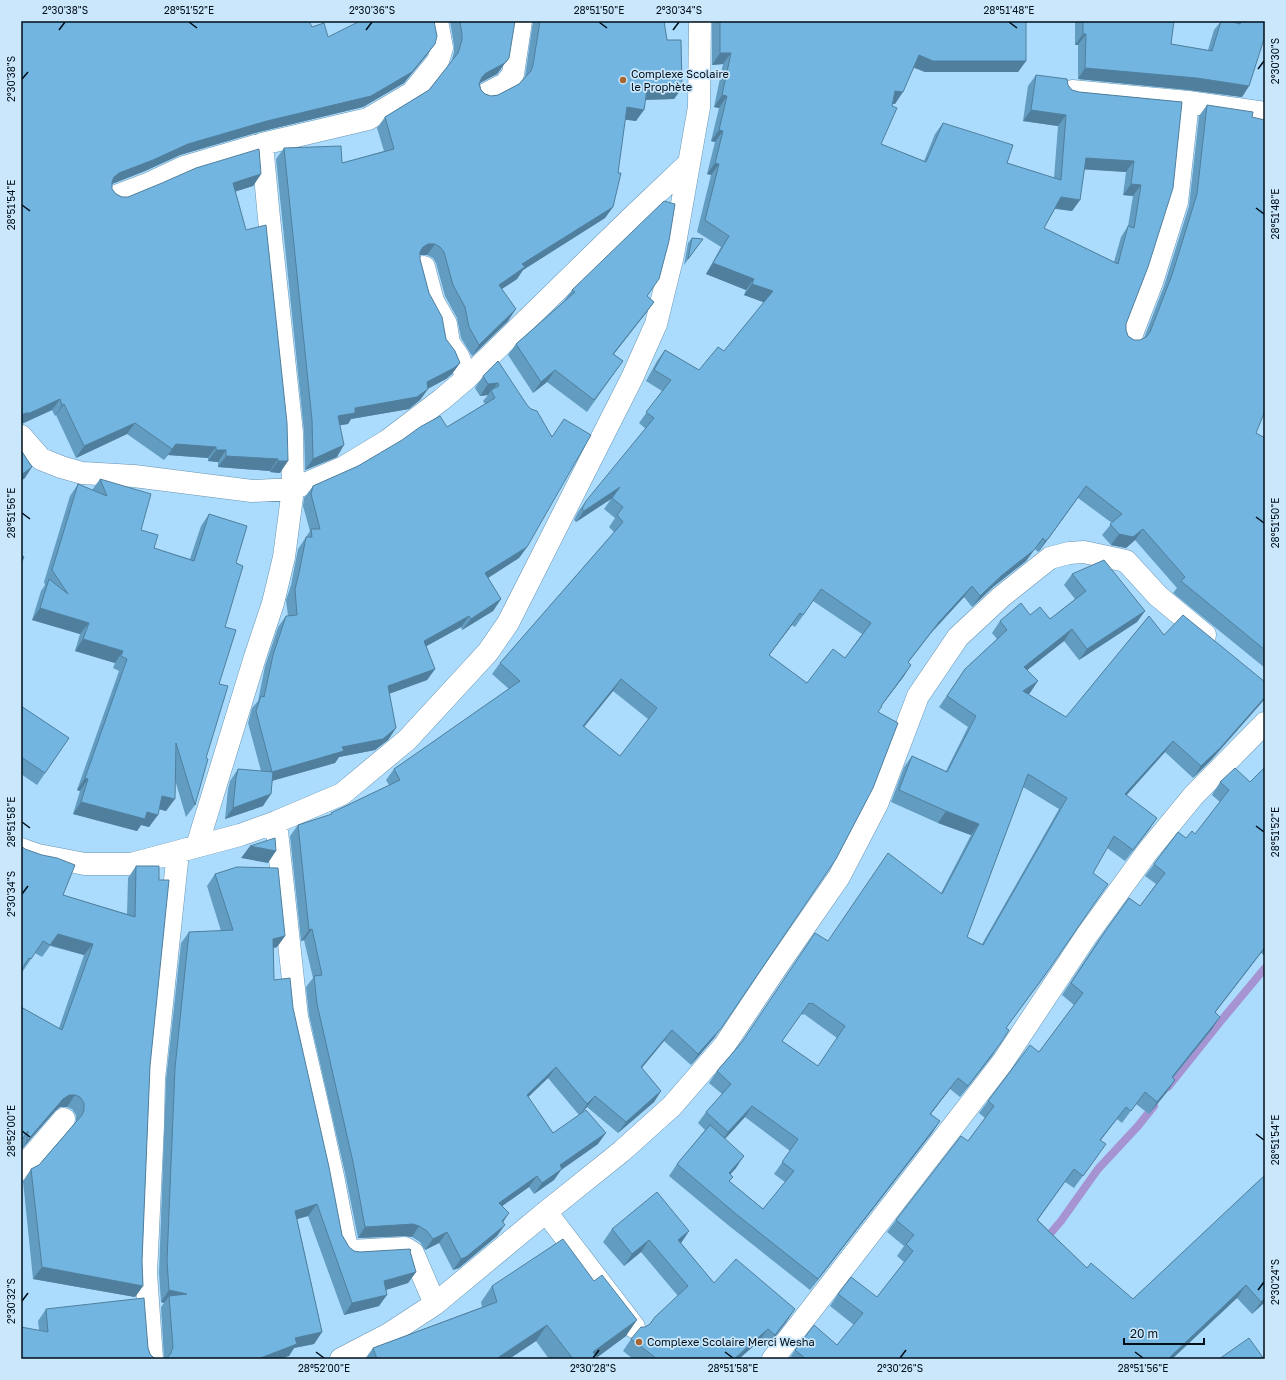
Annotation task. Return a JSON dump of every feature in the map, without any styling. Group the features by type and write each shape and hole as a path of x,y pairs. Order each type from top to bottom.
{"street":[{"path":"116,196 150,183 184,167 262,144 368,119 412,93 438,61 442,48 437,21"},
{"path":"484,95 505,84 512,74 521,21"},
{"path":"21,849 38,855 85,864 131,864 240,834 276,822 342,794 407,740 488,652 508,623 632,378 656,324 673,255 699,106 700,21"},
{"path":"1072,91 1188,102 1265,113"},
{"path":"1130,339 1152,282 1177,202 1188,102"},
{"path":"152,1359 146,1273 154,1079 188,849 273,603 284,557 293,489 292,433 262,144"},
{"path":"21,436 40,459 82,473 134,476 252,491 293,489 344,467 387,441 441,400 467,378 689,163"},
{"path":"424,267 432,301 446,324 450,343 458,356 467,378"},
{"path":"492,353 504,371"},
{"path":"341,1359 389,1334 434,1304 622,1151 672,1106 724,1046 839,877 877,804 918,696 958,637 1001,597 1050,558 1056,556 1068,553 1084,552 1126,560 1158,596 1220,647"},
{"path":"773,1359 1002,1063 1087,935 1148,851 1194,795 1265,723"},
{"path":"276,822 297,1017 332,1169 346,1244 351,1251 405,1248 413,1254 434,1304"},
{"path":"21,1168 64,1119"},
{"path":"546,1212 634,1327"}],"building":[{"path":"21,21 309,21 312,27 324,23 328,37 360,21 434,21 437,36 435,44 412,72 371,96 267,121 188,144 119,173 114,177 112,182 112,189 116,194 122,197 128,197 196,168 259,149 261,174 233,183 246,230 266,225 287,423 288,461 226,456 226,450 216,450 216,447 176,444 172,449 135,423 84,446 64,404 62,405 60,399 30,413 21,415"},
{"path":"460,21 515,21 509,58 505,63 486,73 482,77 479,84 481,90 485,94 491,96 498,95 519,84 531,71 540,21 664,21 667,40 681,40 682,88 647,89 644,110 627,107 618,173 621,173 613,207 522,264 525,267 499,285 516,309 479,345 469,327 465,307 453,285 444,252 435,244 428,244 423,247 420,252 420,259 429,293 442,317 446,339 455,351 460,363 454,368 427,382 428,389 417,397 355,408 355,413 338,416 344,445 313,459 312,420 284,148 341,146 342,163 394,149 385,117 429,90 458,53 462,40"},
{"path":"720,21 1026,21 1026,61 933,61 919,55 903,92 895,91 892,106 897,108 881,144 926,162 943,123 1013,145 1007,163 1061,180 1066,115 1031,110 1036,75 1067,79 1068,85 1072,90 1079,92 1182,102 1173,188 1148,267 1126,324 1128,336 1134,340 1140,340 1146,337 1150,332 1172,275 1197,194 1207,105 1253,112 1252,117 1265,120 1265,411 1256,433 1265,438 1265,650 1181,581 1185,577 1143,529 1133,537 1119,534 1110,524 1122,514 1086,486 1048,539 1045,541 1043,538 1034,550 1001,576 980,596 972,586 939,622 908,662 911,665 878,712 898,723 873,788 836,859 722,1027 698,1054 672,1030 641,1067 661,1091 626,1122 595,1096 587,1104 556,1067 527,1095 553,1133 586,1110 606,1133 560,1165 562,1169 542,1183 537,1176 499,1203 509,1213 502,1221 505,1225 466,1257 461,1259 447,1232 433,1239 427,1231 413,1224 365,1227 353,1162 317,1004 314,976 322,975 312,929 309,930 298,825 332,814 331,813 400,780 394,769 520,681 500,663 623,522 617,515 623,507 612,498 620,487 584,511 582,509 586,501 654,418 646,412 671,380 654,370 665,350 699,370 718,347 724,351 773,291 752,284 754,279 713,263 729,236 705,220 719,164 715,163 723,131 719,130 727,96 722,95 731,53 720,53","holes":["1086,158 1134,161 1131,184 1141,185 1134,228 1128,226 1118,264 1044,228 1061,197 1080,200","821,589 871,623 845,658 833,649 807,683 769,655 800,613 803,615","621,679 657,708 620,756 583,726"]},
{"path":"1083,21 1174,21 1171,44 1212,51 1221,21 1229,21 1240,24 1241,21 1265,21 1265,36 1249,86 1197,78 1085,68 1086,34 1083,34"},
{"path":"664,201 675,204 669,241 659,279 647,296 654,302 613,354 623,361 594,400 555,370 541,382 516,344 575,292 572,290"},
{"path":"692,238 703,239 688,259"},
{"path":"498,361 527,405 531,409 537,411 552,437 564,419 591,435 527,547 485,573 501,599 471,619 469,616 424,641 435,669 388,686 396,728 383,739 342,747 344,751 272,772 256,711 261,696 264,697 273,655 286,616 297,615 295,589 306,537 312,537 311,529 320,529 311,494 313,486 358,466 440,416 447,427 495,398 491,390 499,386 498,383 488,384 483,376"},
{"path":"21,450 32,467 21,475"},
{"path":"100,479 151,494 141,530 158,535 154,548 194,561 209,514 247,526 236,563 243,566 225,627 236,630 219,684 228,686 206,758 208,759 195,805 176,743 175,799 162,796 158,815 147,812 145,819 81,802 88,779 85,778 127,659 121,656 123,651 83,639 89,623 40,608 49,579 68,594 52,570 78,484 107,496"},
{"path":"21,555 24,557 21,563"},
{"path":"1104,560 1145,611 1087,649 1072,629 1024,667 1038,681 1023,691 1066,717 1149,616 1164,635 1183,615 1265,682 1265,697 1221,747 1201,766 1173,741 1125,794 1157,818 1133,850 1114,836 1093,873 1108,884 1050,968 1006,1028 1009,1030 1000,1044 968,1086 958,1078 930,1114 940,1121 818,1279 736,1214 677,1164 710,1125 744,1156 729,1173 733,1177 729,1181 763,1209 794,1171 782,1162 798,1139 752,1106 728,1132 706,1112 731,1084 717,1071 742,1042 815,933 828,941 888,853 942,894 979,824 899,790 912,756 947,772 976,716 947,696 965,669 1007,630 1000,621 1021,603 1030,615 1040,607 1050,619 1086,591 1072,574","holes":["1028,774 1067,798 983,945 967,937","809,1003 812,1003 845,1026 818,1066 782,1041"]},
{"path":"21,706 69,738 45,773 21,757"},
{"path":"1265,767 1265,947 1215,1012 1220,1017 1172,1077 1175,1080 1157,1102 1145,1092 1131,1111 1126,1107 1100,1140 1106,1144 1083,1176 1074,1169 1037,1220 1087,1268 1091,1263 1133,1299 1265,1175 1265,1298 1261,1302 1246,1285 1168,1359 805,1359 795,1350 814,1325 837,1345 863,1313 838,1294 851,1277 877,1297 913,1251 906,1244 914,1235 896,1220 961,1136 968,1141 994,1106 988,1101 1030,1045 1039,1052 1083,993 1071,983 1129,898 1140,906 1165,873 1154,864 1178,832 1186,838 1192,831 1195,834 1229,790 1220,782 1235,768 1250,782"},
{"path":"238,769 273,772 271,794 233,808"},
{"path":"275,838 276,851 250,846"},
{"path":"21,846 42,855 57,858 75,865 63,895 135,917 136,866 159,866 159,880 169,880 150,1066 142,1261 143,1286 42,1267 31,1169 39,1165 82,1115 84,1103 80,1097 69,1095 63,1099 27,1141 28,1131 21,1141 21,1007 62,1030 93,944 58,934 50,945 43,941 31,959 29,958 21,970"},
{"path":"237,867 278,868 285,936 273,939 274,980 290,978 293,1008 329,1167 342,1235 349,1247 354,1251 360,1252 410,1249 416,1272 384,1281 387,1295 352,1303 317,1204 295,1211 322,1332 295,1338 297,1344 258,1359 163,1359 167,1358 173,1347 169,1296 187,1294 169,1290 167,1261 175,1068 189,932 233,930 215,874"},
{"path":"657,1192 689,1231 678,1240 714,1283 736,1259 795,1309 775,1335 768,1329 734,1359 657,1359 631,1339 641,1327 645,1327 650,1324 655,1317 688,1286 649,1240 632,1254 612,1229"},
{"path":"563,1239 594,1281 602,1275 637,1320 593,1352 599,1359 573,1359 547,1325 496,1359 377,1359 373,1348 497,1302 492,1286"},
{"path":"144,1298 148,1348 150,1354 157,1359 21,1359 21,1327 48,1332 46,1309"},
{"path":"1249,1338 1264,1359 1219,1359"}],"waterway":[{"path":"1168,1087 1265,968"},
{"path":"1044,1241 1061,1221 1098,1169 1138,1126 1154,1106"}],"place":[{"name":"Complexe Scolaire le Prophète","path":"623,80"},
{"name":"Complexe Scolaire Merci Wesha","path":"639,1342"}]}
